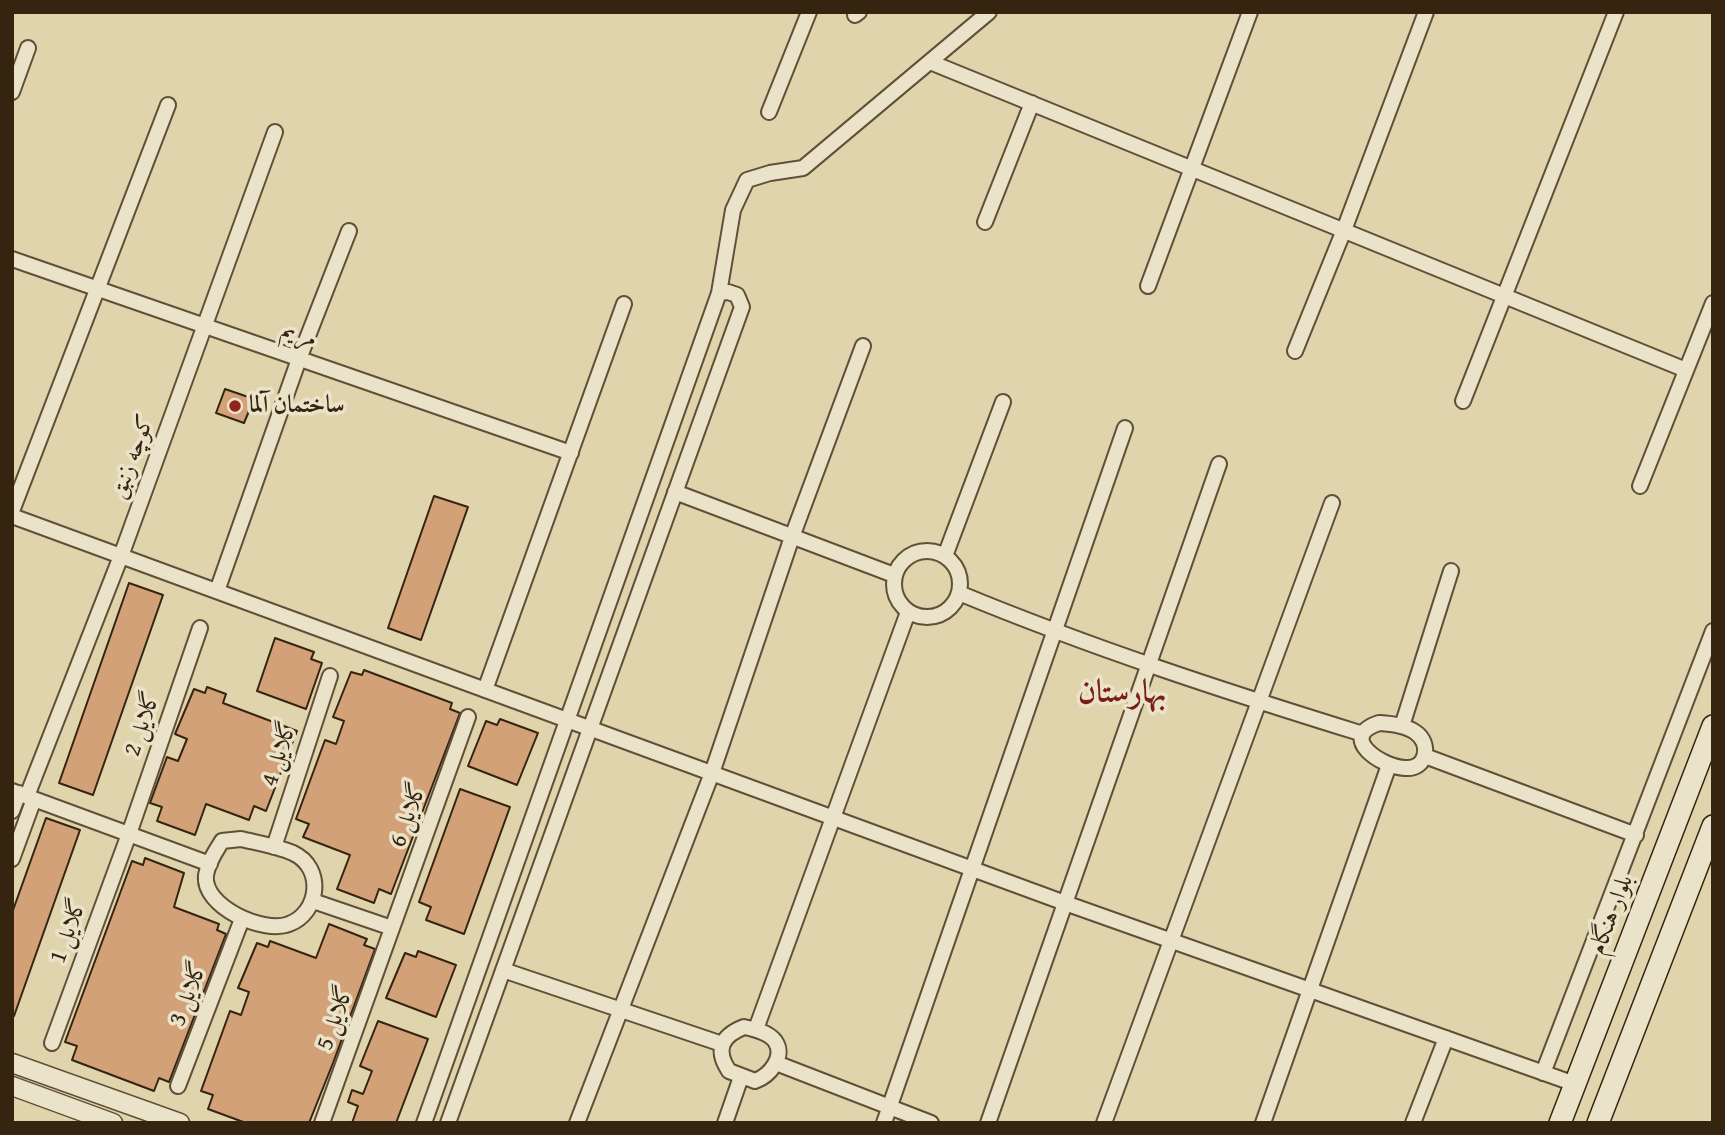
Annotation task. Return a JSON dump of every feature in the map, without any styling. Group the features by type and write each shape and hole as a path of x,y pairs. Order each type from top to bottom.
{"main road":[{"name":"بلوار هنگام","path":"1560,1123 1713,726"},
{"path":"1598,1123 1713,826"},
{"path":"1669,838 1704,848"}],"street":[{"path":"769,112 809,12"},
{"path":"424,1123 719,293 733,210 747,180 803,168 989,12"},
{"path":"1148,286 1250,12"},
{"path":"1295,351 1426,12"},
{"path":"1463,401 1616,12"},
{"path":"12,92 28,48"},
{"path":"930,62 1686,370"},
{"path":"985,222 1032,103"},
{"path":"168,105 12,513 121,556 1065,903 1575,1084"},
{"name":"کوچه زنبق","path":"23,795 121,556 275,132"},
{"path":"217,591 299,359 349,231"},
{"name":"مریم","path":"12,260 570,453"},
{"path":"448,1123 742,307 737,295 719,293"},
{"path":"1640,486 1713,303"},
{"path":"485,690 624,304"},
{"path":"577,1123 712,773 792,537 863,346"},
{"path":"945,556 1003,402"},
{"path":"884,1123 1125,428"},
{"path":"988,1123 1219,464"},
{"path":"676,492 894,575"},
{"path":"1104,1123 1332,503"},
{"path":"925,550 945,556 958,572 959,593 948,610 928,618 908,612 895,596 894,575 906,558 925,550"},
{"path":"1402,726 1451,571"},
{"path":"959,593 1055,632 1149,665 1363,734"},
{"path":"757,1029 908,612"},
{"name":"گلایل 2","path":"129,834 200,628"},
{"path":"1543,1073 1713,631"},
{"name":"گلایل 4","path":"274,847 330,676"},
{"name":"گلایل 6","path":"392,928 468,717"},
{"path":"1378,723 1402,726 1416,732 1426,748 1426,756 1413,769 1389,765 1368,754 1363,745 1363,734 1369,726 1378,723"},
{"path":"1426,756 1636,835"},
{"path":"1263,1123 1389,765"},
{"path":"12,811 23,795"},
{"path":"23,795 209,864"},
{"path":"12,859 23,795"},
{"name":"گلایل 1","path":"52,1043 129,834"},
{"path":"241,839 274,847 296,854 307,866 316,885 313,901 304,916 286,926 242,919 218,903 208,886 206,876 209,864 222,841 241,839"},
{"path":"313,901 392,928"},
{"name":"گلایل 3","path":"178,1086 242,919"},
{"name":"گلایل 5","path":"322,1123 392,928"},
{"path":"503,970 722,1044"},
{"path":"744,1027 757,1029 775,1041 778,1050 776,1063 763,1078 755,1081 729,1071 721,1054 722,1044 728,1035 744,1027"},
{"path":"1413,1123 1446,1038"},
{"path":"12,1063 180,1123"},
{"path":"776,1063 931,1123"},
{"path":"724,1123 741,1077"},
{"path":"12,1086 90,1119 111,1123 119,1102"},
{"path":"90,1119 99,1094"}],"building":[{"name":"ساختمان آلما","path":"225,389 254,399 244,423 216,413"},
{"path":"434,496 468,507 421,640 388,628"},
{"path":"129,583 163,595 93,795 59,783"},
{"path":"275,638 314,652 311,659 322,663 306,709 257,691"},
{"path":"364,670 452,703 450,709 460,713 391,894 379,889 374,903 337,889 350,855 303,837 309,824 296,819 325,740 336,744 344,721 333,717 351,672 362,675"},
{"path":"207,687 226,694 223,703 297,731 266,811 254,806 249,820 206,804 195,835 157,821 162,807 150,803 167,757 178,761 187,739 175,734 194,689 205,693"},
{"path":"500,719 538,733 517,785 468,766 486,721 497,725"},
{"path":"460,789 510,807 464,934 426,920 431,907 419,902"},
{"path":"46,818 80,830 14,1016 12,913"},
{"path":"145,858 184,873 174,907 219,924 217,930 226,934 169,1082 159,1078 154,1091 72,1060 77,1046 65,1042 132,861 143,865"},
{"path":"329,924 367,939 364,945 375,949 309,1123 246,1123 208,1109 213,1095 201,1091 230,1011 241,1015 249,992 238,988 257,943 268,947 270,941 316,958"},
{"path":"418,951 456,965 436,1017 386,998 405,953 416,957"},
{"path":"378,1021 428,1039 396,1123 352,1123 358,1106 348,1102 352,1090 363,1094 372,1071 360,1066"}],"place":[{"name":"ساختمان آلما","path":"235,406"}],"district":[{"name":"بهارستان","path":"1122,694"}]}
